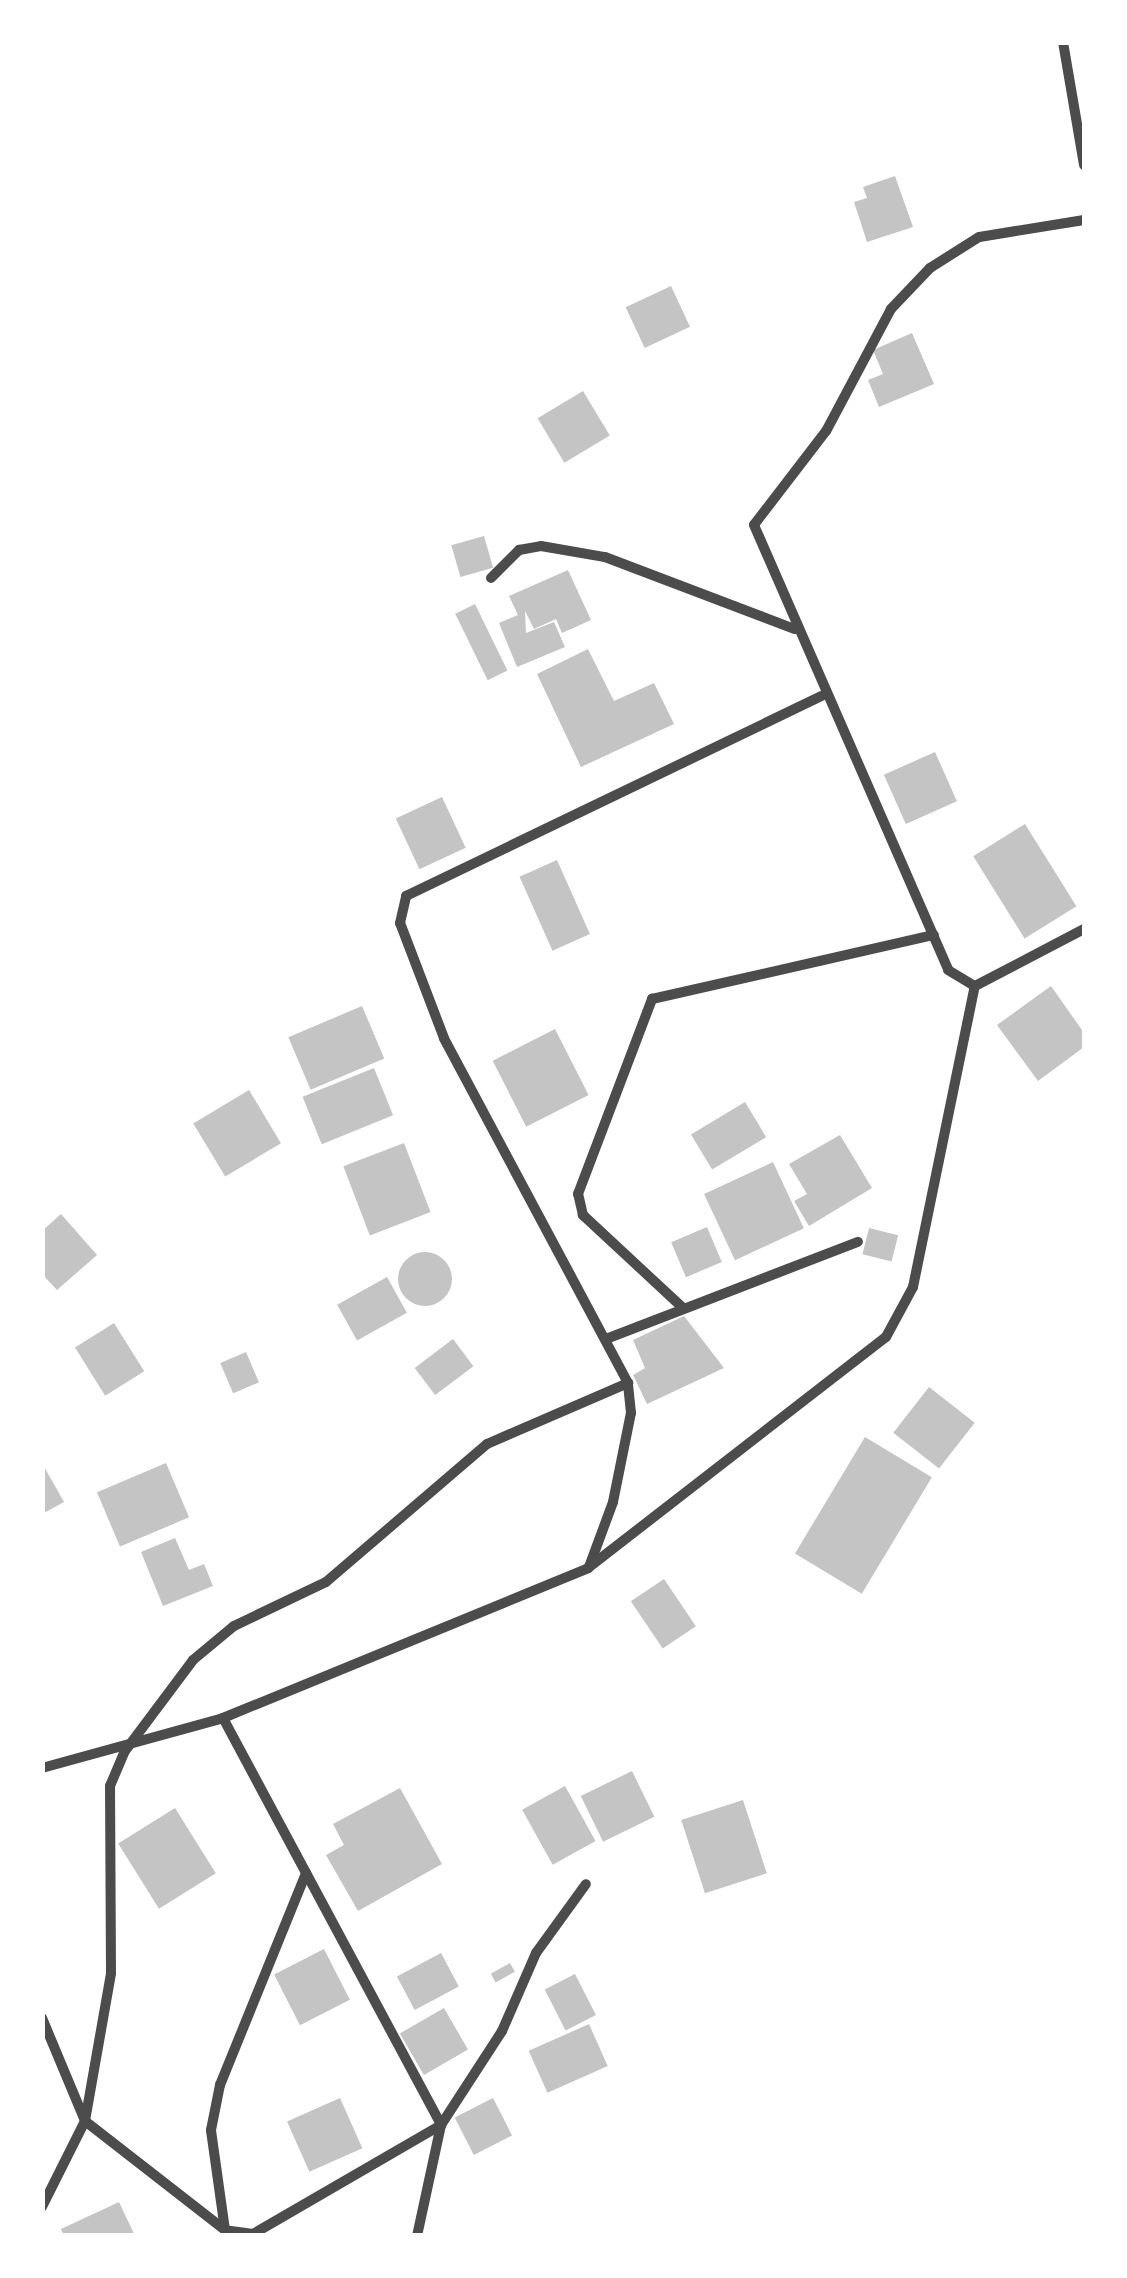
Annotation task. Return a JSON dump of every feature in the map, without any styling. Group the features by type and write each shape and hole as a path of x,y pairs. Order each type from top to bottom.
{"street":[{"path":"1063,42 1084,165"},
{"path":"975,986 948,970 821,696 754,525 840,408 891,309 979,237 1084,220"},
{"path":"491,578 519,550 541,546 605,557 795,629"},
{"path":"588,1568 613,1502 628,1383 444,1038 400,924 406,896 821,696"},
{"path":"975,986 1084,930"},
{"path":"683,1308 583,1215 578,1194 652,999 934,935"},
{"path":"42,1768 125,1751 223,1718 588,1568 886,1336 913,1287 975,986"},
{"path":"606,1339 858,1242"},
{"path":"42,2208 85,2121 111,1973 110,1786 125,1751 192,1660 234,1626 326,1582 487,1444 628,1383"},
{"path":"223,1718 441,2124"},
{"path":"224,2230 210,2130 220,2085 306,1873"},
{"path":"417,2236 441,2124 502,2030 536,1953 586,1884"},
{"path":"42,2018 85,2121 224,2230 254,2234 296,2214 441,2124"}],"building":[{"path":"895,176 913,227 867,242 854,202 867,198 863,187"},
{"path":"671,286 690,327 645,348 626,307"},
{"path":"912,333 934,384 879,407 868,380 883,374 873,350"},
{"path":"583,391 610,436 564,463 538,418"},
{"path":"484,536 493,568 460,577 451,545"},
{"path":"568,570 591,620 562,633 556,619 534,629 525,611 526,633 554,622 565,647 517,667 499,623 518,615 509,596"},
{"path":"475,604 507,671 488,680 455,614"},
{"path":"588,649 614,701 654,683 674,724 581,767 537,674"},
{"path":"935,752 957,801 906,824 884,775"},
{"path":"442,797 466,848 419,869 396,819"},
{"path":"1025,824 1076,906 1025,939 973,856"},
{"path":"557,860 590,934 552,951 520,877"},
{"path":"1051,986 1084,1033 1084,1047 1038,1081 997,1025"},
{"path":"362,1006 384,1058 311,1090 288,1037"},
{"path":"555,1029 589,1095 526,1127 493,1061"},
{"path":"374,1068 393,1115 322,1144 303,1097"},
{"path":"249,1090 281,1143 225,1177 193,1123"},
{"path":"745,1102 766,1137 712,1170 691,1134"},
{"path":"840,1135 872,1188 809,1226 794,1201 807,1194 789,1164"},
{"path":"404,1143 431,1212 370,1235 343,1166"},
{"path":"773,1162 804,1228 735,1260 704,1194"},
{"path":"61,1214 97,1255 57,1290 42,1274 42,1231"},
{"path":"707,1227 722,1262 686,1277 671,1242"},
{"path":"869,1228 898,1235 892,1261 862,1254"},
{"path":"425,1252 444,1260 452,1279 444,1298 425,1306 406,1298 398,1279 406,1260"},
{"path":"387,1277 407,1313 357,1340 337,1305"},
{"path":"684,1316 724,1368 647,1404 633,1375 645,1368 633,1340"},
{"path":"114,1323 144,1371 105,1396 75,1347"},
{"path":"453,1339 473,1366 435,1395 415,1368"},
{"path":"246,1352 259,1382 233,1393 220,1363"},
{"path":"929,1387 975,1423 939,1468 893,1433"},
{"path":"865,1437 932,1477 862,1594 795,1554"},
{"path":"42,1463 64,1502 42,1514"},
{"path":"166,1463 189,1517 120,1547 97,1492"},
{"path":"175,1538 189,1570 204,1564 213,1586 163,1606 141,1552"},
{"path":"664,1579 696,1626 663,1649 631,1601"},
{"path":"632,1771 654,1817 603,1842 581,1796"},
{"path":"565,1786 596,1841 553,1865 522,1810"},
{"path":"400,1788 442,1864 358,1911 326,1855 344,1845 333,1824"},
{"path":"743,1800 767,1873 705,1893 681,1820"},
{"path":"175,1808 216,1873 159,1909 118,1844"},
{"path":"324,1949 350,2000 300,2025 274,1974"},
{"path":"441,1953 459,1987 415,2010 397,1976"},
{"path":"510,1963 515,1972 496,1982 491,1974"},
{"path":"575,1974 596,2015 566,2030 545,1989"},
{"path":"444,2008 468,2050 424,2075 400,2034"},
{"path":"589,2024 608,2066 547,2093 529,2051"},
{"path":"340,2098 362,2148 309,2172 287,2122"},
{"path":"493,2098 512,2135 474,2155 455,2118"},
{"path":"119,2202 135,2236 64,2236 61,2229"}]}
